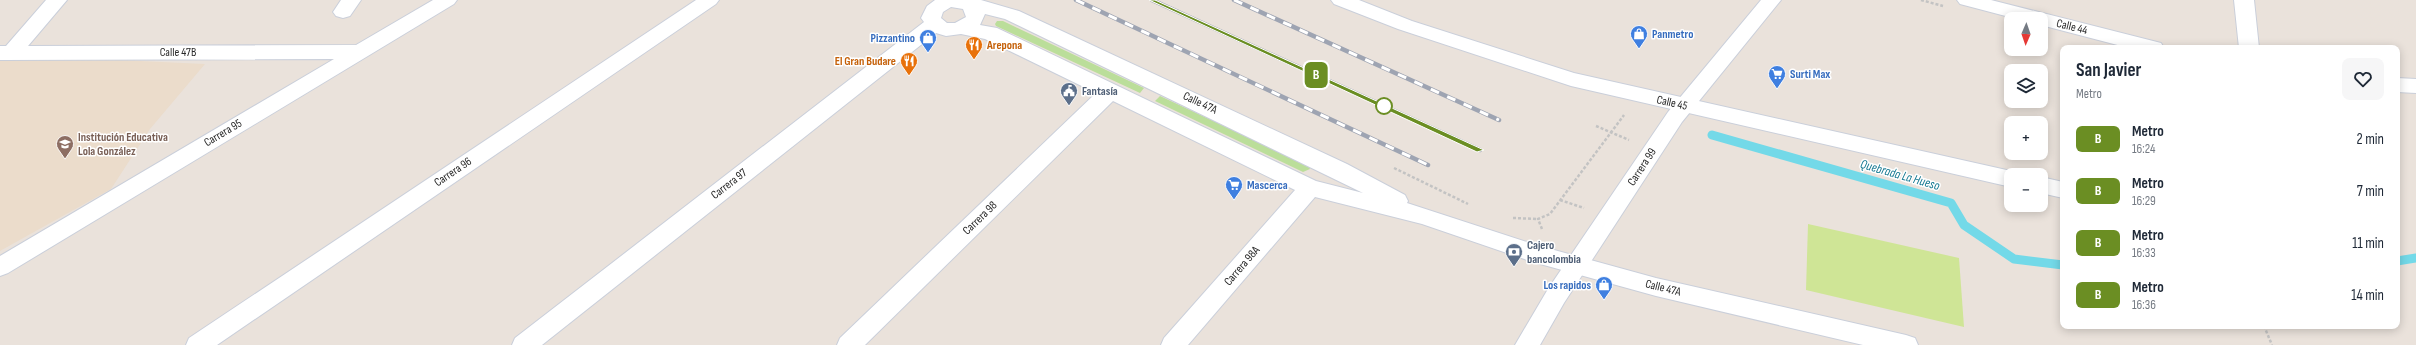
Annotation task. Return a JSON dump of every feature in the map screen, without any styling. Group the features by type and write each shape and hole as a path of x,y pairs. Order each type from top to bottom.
{"street":[{"path":"6,53 57,0"},
{"name":"Carrera 95","path":"0,266 446,0"},
{"name":"Carrera 96","path":"198,345 709,0"},
{"name":"Calle 45","path":"1341,0 1404,25 1571,79 1684,106 2004,177"},
{"name":"Carrera 99","path":"1527,345 1556,296 1684,106 1706,77 1771,0"},
{"name":"Calle 44","path":"1967,0 2142,45"},
{"path":"2244,0 2249,45"},
{"name":"Calle 47A","path":"1425,216 1339,170 1012,16 969,3 953,1 932,10 946,30 962,28 990,33 1310,188 1425,216 1533,252 1656,287 1906,345"},
{"path":"962,28 975,19 976,13 969,3"},
{"name":"Carrera 97","path":"524,345 932,10"},
{"name":"Calle 47B","path":"6,53 357,52"},
{"path":"2400,85 2416,86"},
{"name":"Carrera 98","path":"849,345 1111,91"},
{"path":"2048,187 2060,189"},
{"name":"Carrera 98A","path":"1173,345 1310,188"}],"path":[{"path":"1533,252 1543,233 1538,219 1550,214 1611,133 1596,126"},
{"path":"2265,329 2272,345"}],"shaded area":[{"name":"Institución Educativa Lola González","path":"0,57 54,57 205,64 150,129 111,189 0,251"}],"green space":[{"path":"997,21 1003,21 1144,88 1140,93 996,26 995,24"},
{"path":"1160,96 1308,165 1310,169 1303,172 1155,101"},
{"path":"1808,224 1959,258 1964,327 1806,290"}],"waterway":[{"name":"Quebrada La Hueso","path":"1712,135 1951,203 1964,225 2014,259 2060,265"},
{"name":"Quebrada La Hueso","path":"2400,261 2416,258"}],"railway":[{"path":"1076,0 1428,165"},
{"path":"1152,0 1480,150"},
{"path":"1234,0 1499,120"}],"metro line":[{"name":"B","path":"1152,0 1480,150"}],"place":[{"name":"Panmetro","path":"1639,49"},
{"name":"Pizzantino","path":"928,53"},
{"name":"Arepona","path":"974,60"},
{"name":"El Gran Budare","path":"909,76"},
{"name":"Surti Max","path":"1777,89"},
{"name":"Fantasía","path":"1069,106"},
{"name":"Institución Educativa Lola González","path":"65,159"},
{"name":"Mascerca","path":"1234,200"},
{"name":"Cajero bancolombia","path":"1514,267"},
{"name":"Los rapidos","path":"1604,300"}]}
